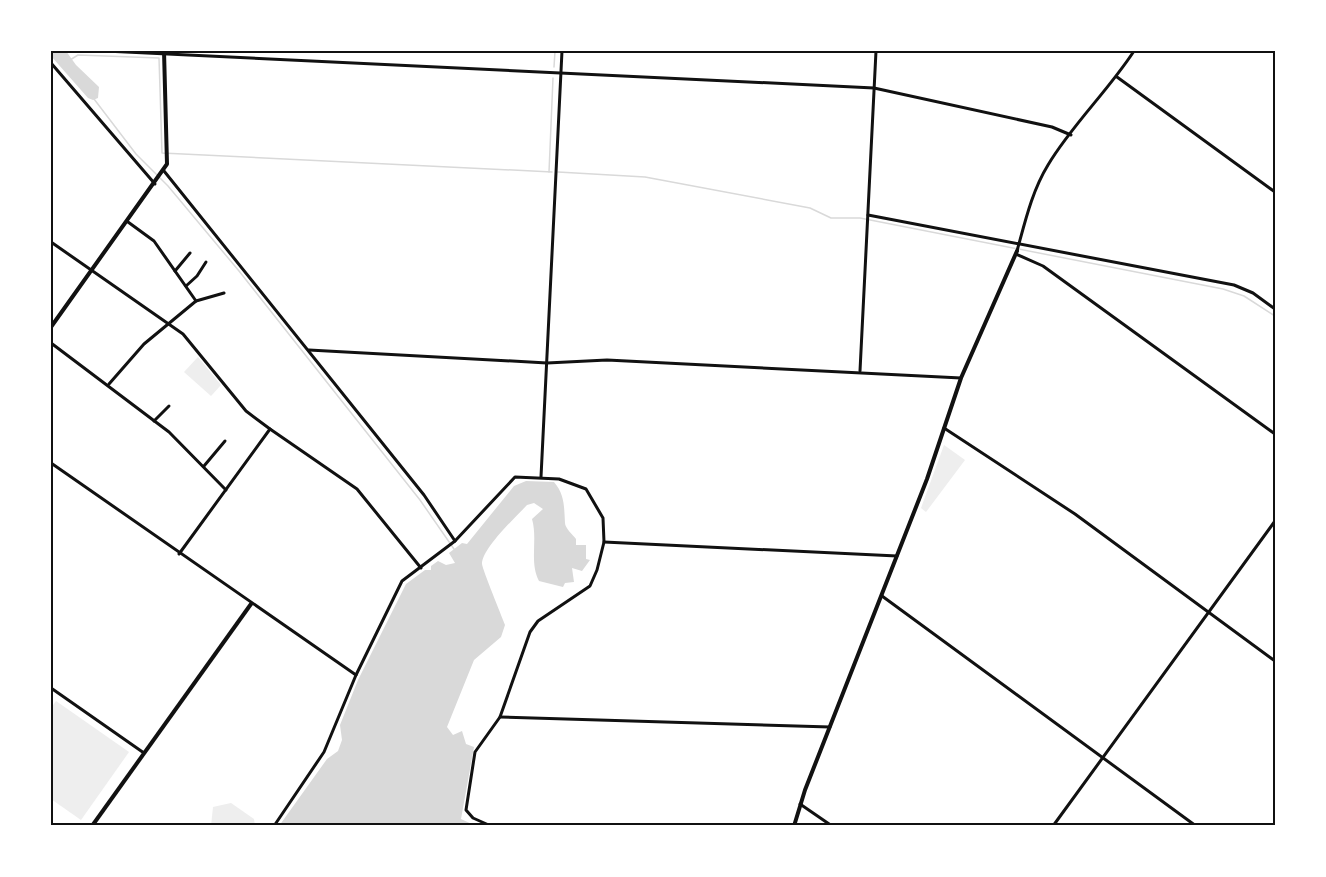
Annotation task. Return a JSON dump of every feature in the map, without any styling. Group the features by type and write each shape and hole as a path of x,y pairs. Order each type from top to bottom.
{"street":[{"path":"105,51 164,52 561,74 874,88 1052,127 1071,135"},
{"path":"541,477 562,51"},
{"path":"860,371 876,51"},
{"path":"794,826 800,804 927,479 961,378 1017,253 1033,194 1048,164 1117,77 1134,51"},
{"path":"51,327 163,172 169,154 164,52"},
{"path":"51,63 157,182"},
{"path":"1117,77 1275,192"},
{"path":"163,172 424,495 452,544"},
{"path":"868,218 1233,285 1253,293 1275,309"},
{"path":"128,222 154,240 196,301"},
{"path":"51,242 183,334 246,411 357,489 421,568"},
{"path":"175,271 190,253"},
{"path":"1017,253 1043,266 1275,434"},
{"path":"186,286 206,262"},
{"path":"109,384 144,344 196,301 224,293"},
{"path":"51,343 109,384 154,421 204,466 226,490"},
{"path":"309,350 547,363 607,360 860,371 961,378"},
{"path":"154,421 169,406"},
{"path":"943,427 1075,514 1275,661"},
{"path":"179,554 270,429"},
{"path":"204,466 225,441"},
{"path":"51,463 356,675"},
{"path":"274,826 324,752 356,675 402,581 452,544 508,482 522,475 559,479 586,489 603,518 604,542 597,570 590,586 533,627 500,717 475,752 466,810 473,819 491,826"},
{"path":"1053,826 1275,520"},
{"path":"604,542 897,556"},
{"path":"882,596 1196,826"},
{"path":"92,826 251,603"},
{"path":"51,688 144,753"},
{"path":"500,717 830,727"},
{"path":"800,804 832,826"}],"shaded area":[{"path":"51,51 66,51 76,65 99,87 98,98 93,100 88,98 51,56"},
{"path":"198,357 221,385 211,396 184,372"},
{"path":"944,445 965,460 926,512 921,508"},
{"path":"526,481 554,482 562,496 566,527 576,539 576,545 586,545 586,559 590,560 582,571 572,568 574,582 565,583 563,587 539,581 534,559 532,519 543,509 534,503 527,505 508,524 484,557 483,568 505,625 501,637 474,660 447,727 453,735 462,731 466,744 474,747 461,819 476,826 279,826 327,759 338,751 342,740 340,725 358,680 406,584 425,570 431,570 431,566 438,561 446,565 455,563 449,553 462,543 467,544 514,486"},
{"path":"56,701 129,752 81,820 51,799 51,708"},
{"path":"231,803 254,819 255,826 211,826 213,807"}],"waterway":[{"path":"554,67 555,51"},
{"path":"70,60 78,55 159,58 162,153 552,172"},
{"path":"549,172 553,78"},
{"path":"94,99 136,154 168,186 239,271 420,500 454,549"},
{"path":"558,172 645,177 810,208 831,218 860,218 1223,289 1244,296 1275,316"}]}
